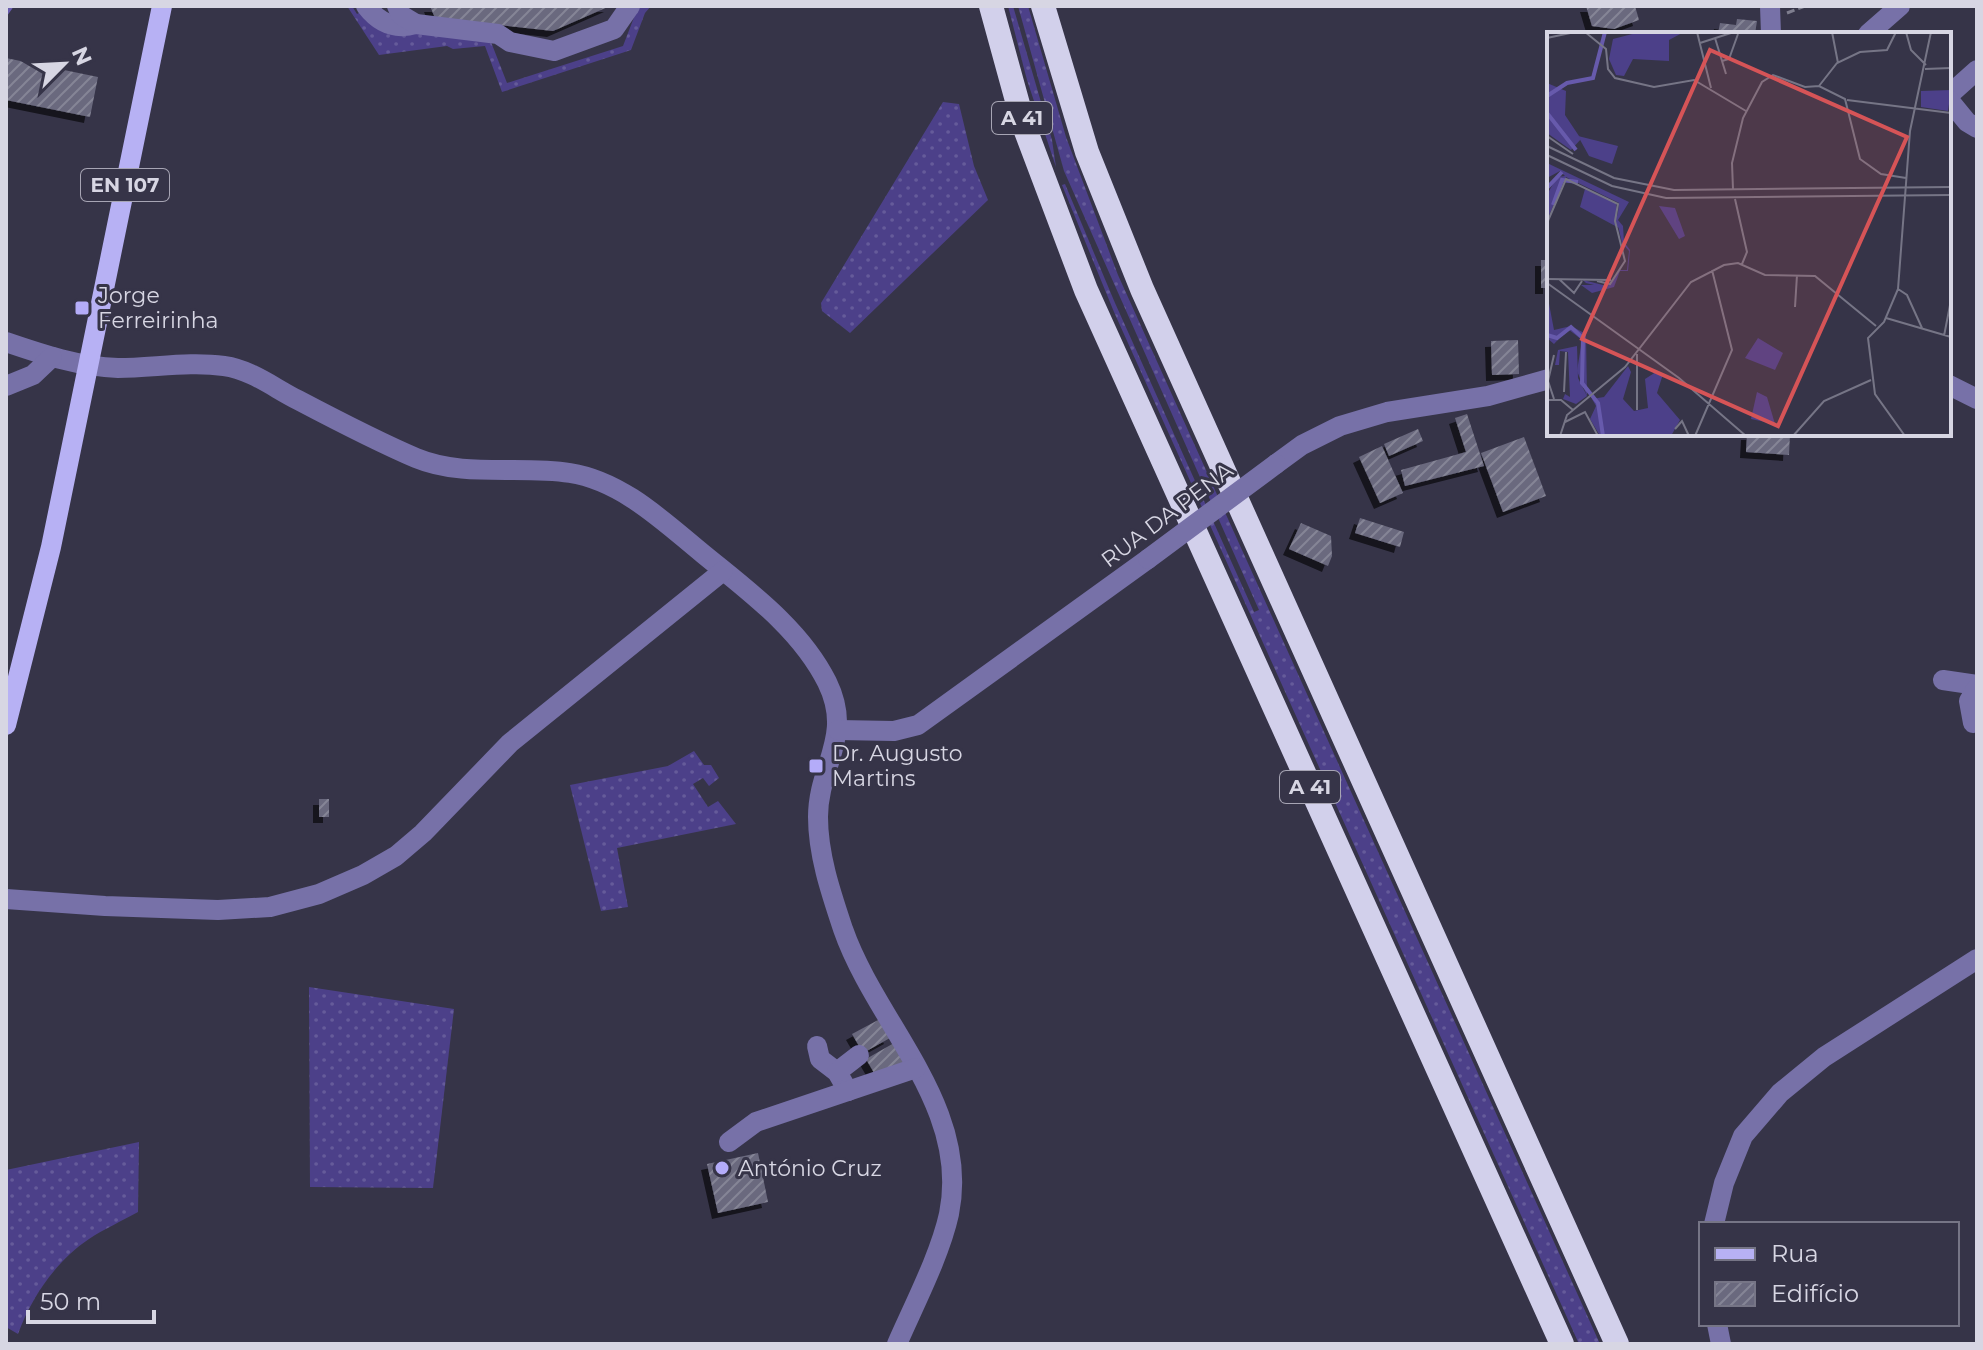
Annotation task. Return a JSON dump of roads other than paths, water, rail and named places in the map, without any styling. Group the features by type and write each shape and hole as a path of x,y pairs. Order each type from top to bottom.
{"highway":[{"name":"A 41","path":"991,6 1024,126 1086,290 1562,1344"},
{"name":"A 41","path":"1043,6 1087,152 1142,289 1617,1344"}],"main road":[{"name":"EN 107","path":"6,725 51,547 162,6"}],"street":[{"path":"366,6 392,26 416,24 498,34 510,42 554,51 614,29 630,6"},
{"path":"397,6 401,15 416,24"},
{"path":"1770,6 1771,32"},
{"path":"1870,32 1900,6"},
{"path":"1951,95 1977,70"},
{"path":"1951,100 1967,122 1977,128"},
{"path":"6,342 52,357 113,368 227,366 252,374 419,459 447,467 574,473 606,484 629,497 757,597 812,659 825,678 836,704 838,730 818,814 821,849 831,892 845,936 916,1068 949,1143 954,1178 948,1218 897,1344"},
{"path":"6,386 33,375 52,357"},
{"name":"RUA DA PENA","path":"838,730 894,731 918,725 1302,445 1340,426 1387,412 1488,396 1547,380"},
{"path":"1951,386 1977,399"},
{"path":"6,899 204,910 270,907 319,894 363,875 396,856 423,833 510,743 723,571"},
{"path":"1943,680 1977,687 1969,701 1973,723"},
{"path":"1714,1222 1724,1183 1743,1136 1780,1093 1824,1057 1977,959"},
{"path":"817,1046 820,1059 837,1072 848,1091"},
{"path":"837,1072 859,1055"},
{"path":"729,1142 756,1122 916,1068"}],"waterway":[{"path":"6,13 11,6"}],"place":[{"name":"Jorge Ferreirinha","path":"82,308"},
{"name":"Dr. Augusto Martins","path":"816,766"},
{"name":"António Cruz","path":"722,1168"}]}
